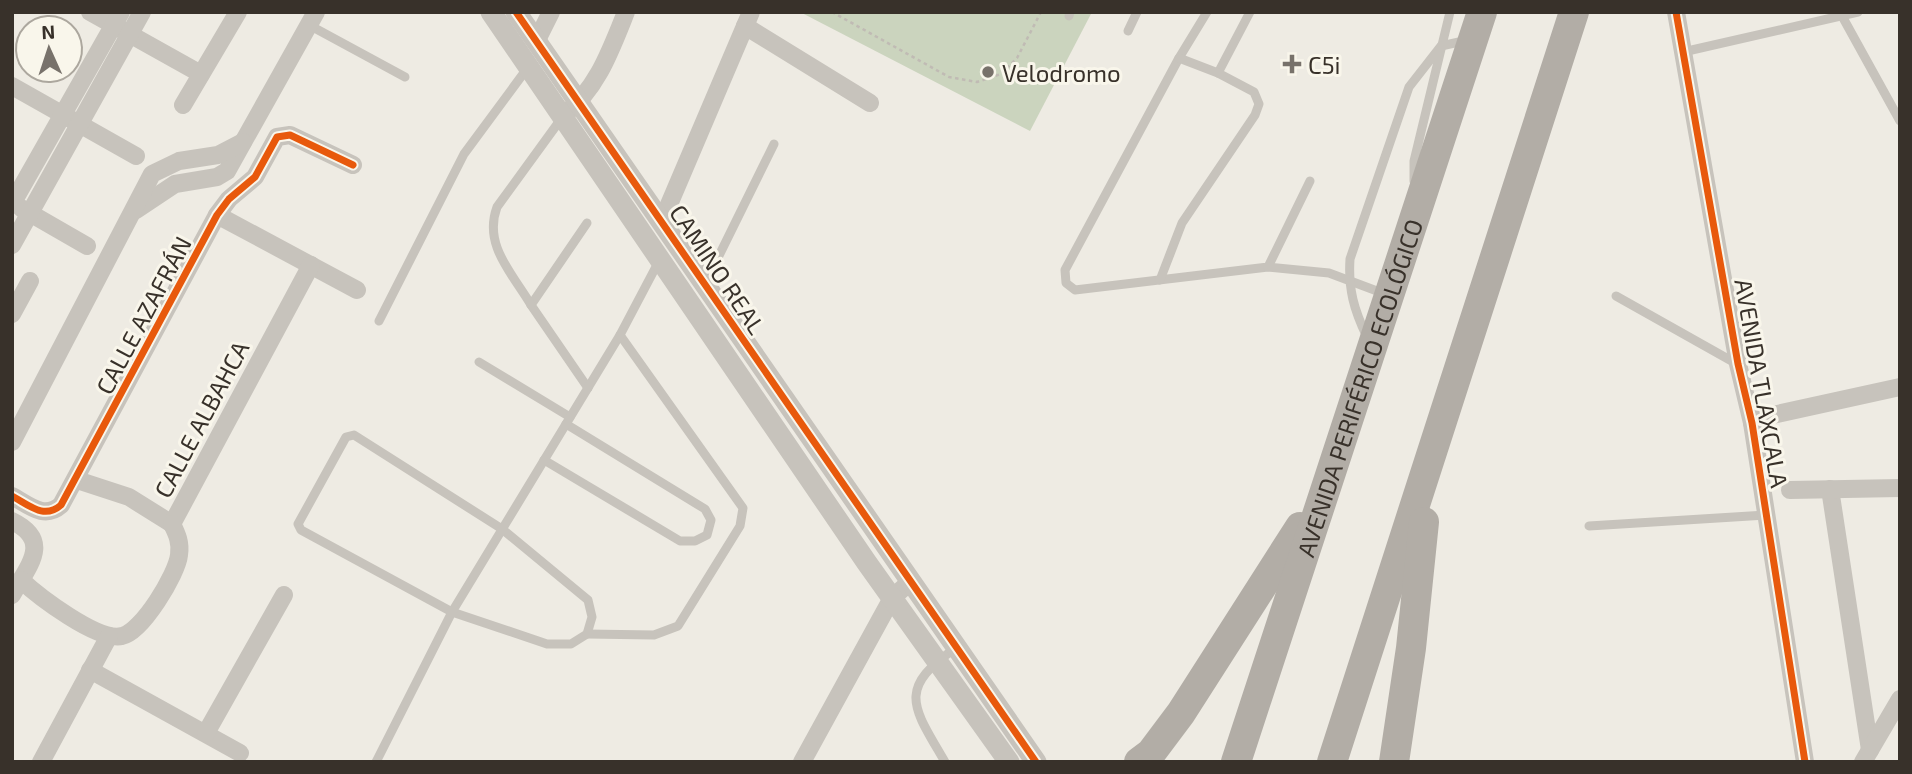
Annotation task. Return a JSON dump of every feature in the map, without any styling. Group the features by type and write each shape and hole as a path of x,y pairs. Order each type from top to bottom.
{"highway":[{"path":"1332,762 1574,12"},
{"name":"AVENIDA PERIFÉRICO ECOLÓGICO","path":"1236,762 1477,25"},
{"path":"1394,762 1411,648 1429,466"},
{"path":"1139,762 1151,753 1181,713 1322,494"}],"street":[{"path":"90,12 117,19 130,34 201,74"},
{"path":"12,245 142,12"},
{"path":"183,104 239,12"},
{"name":"CAMINO REAL","path":"491,12 537,54 580,103 1036,762"},
{"name":"CAMINO REAL","path":"516,12 563,116 867,563 1009,762"},
{"path":"537,54 551,12"},
{"path":"563,116 580,103 603,69 626,12"},
{"name":"AVENIDA TLAXCALA","path":"1676,12 1738,364 1752,423 1805,762"},
{"path":"87,246 12,204 117,19"},
{"path":"12,442 136,210 175,184 222,175 313,19"},
{"path":"663,221 748,19 870,103"},
{"path":"12,86 136,156"},
{"name":"CALLE AZAFRÁN","path":"20,500 45,513 54,512 77,480 217,215 229,200 255,177 277,137 283,134 353,165"},
{"path":"217,215 357,290"},
{"name":"CALLE ALBAHCA","path":"109,636 121,637 134,631 146,619 176,565 179,537 172,524 311,265"},
{"path":"12,314 30,281"},
{"path":"1752,423 1768,416 1900,387"},
{"path":"77,480 129,498 172,524"},
{"path":"1790,490 1900,488"},
{"path":"1830,489 1867,756"},
{"path":"20,500 15,523 33,536 36,552 16,588 109,636 41,762"},
{"path":"802,762 892,598 910,582"},
{"path":"206,733 284,595"},
{"path":"90,670 240,753"},
{"path":"1867,756 1900,699"}],"lane":[{"path":"1128,31 1137,12"},
{"path":"1207,12 1179,58 1065,270 1066,283 1075,290 1268,267 1329,273 1389,296"},
{"path":"1218,73 1250,12"},
{"path":"1413,222 1415,161 1450,12"},
{"path":"1683,52 1858,12"},
{"path":"1842,16 1900,121"},
{"path":"313,19 405,77"},
{"path":"1372,348 1353,307 1349,280 1350,259 1409,87 1441,46 1477,25"},
{"path":"379,320 464,154 537,54"},
{"path":"1160,280 1182,223 1255,115 1259,104 1254,92 1218,73 1179,58"},
{"path":"563,116 497,207 491,224 493,242 531,305 588,388"},
{"path":"704,285 774,144"},
{"path":"1268,267 1310,181"},
{"path":"531,305 587,223"},
{"path":"376,762 452,612 620,335 661,259"},
{"path":"1616,296 1738,364"},
{"path":"587,634 593,617 588,600 502,529 362,437 346,437 298,523 301,530 452,612 547,644 571,644 587,634 654,635 678,626 740,526 743,508 620,335"},
{"path":"479,362 705,509 711,520 707,535 695,541 681,541 544,460"},
{"path":"1589,526 1766,515"},
{"path":"945,762 918,715 914,701 917,686 937,661 956,648"}],"path":[{"path":"832,12 949,78 976,82 1001,74 1017,58 1041,12"}],"green space":[{"name":"Velodromo","path":"800,12 1092,12 1030,131"}],"cycle path":[{"path":"516,12 1036,762"},
{"path":"1676,12 1738,364 1752,423 1805,762"},
{"path":"12,496 36,510 49,511 61,505 217,215 229,199 255,177 277,137 290,135 353,165"}],"place":[{"name":"C5i","path":"1292,64"},
{"name":"Velodromo","path":"988,72"}]}
